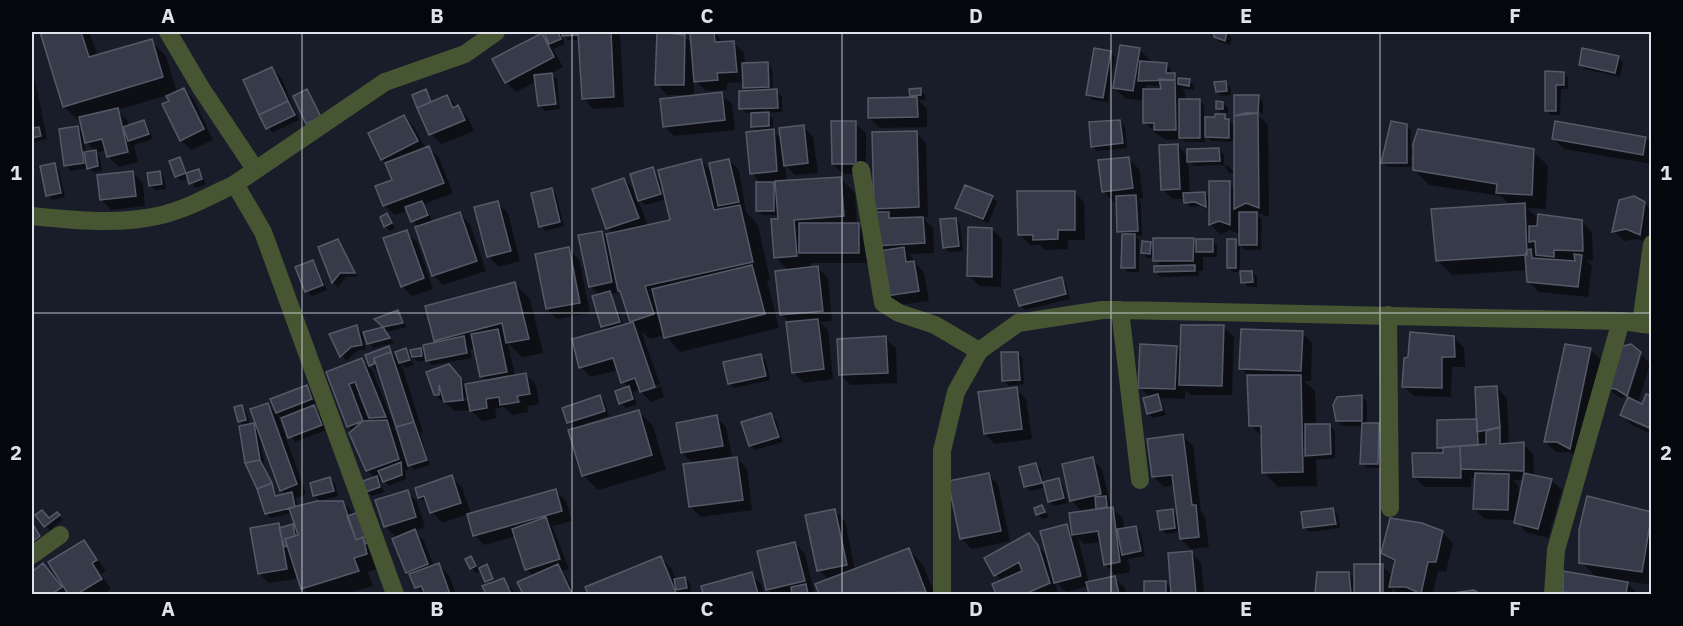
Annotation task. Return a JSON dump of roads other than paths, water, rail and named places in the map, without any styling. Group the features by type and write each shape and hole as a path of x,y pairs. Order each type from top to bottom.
{"street":[{"path":"168,32 201,88 255,169"},
{"path":"32,216 119,221 157,217 184,208 235,184 385,82 465,54 496,32"},
{"path":"861,170 883,303 899,313 935,324 979,351"},
{"path":"235,184 263,232 395,594"},
{"path":"942,594 942,451 956,392 979,351 1018,323 1102,310 1120,310 1621,321 1646,325 1652,244"},
{"path":"1120,310 1140,480"},
{"path":"1388,315 1390,508"},
{"path":"1553,594 1556,550 1621,321"},
{"path":"32,555 60,535"}]}
